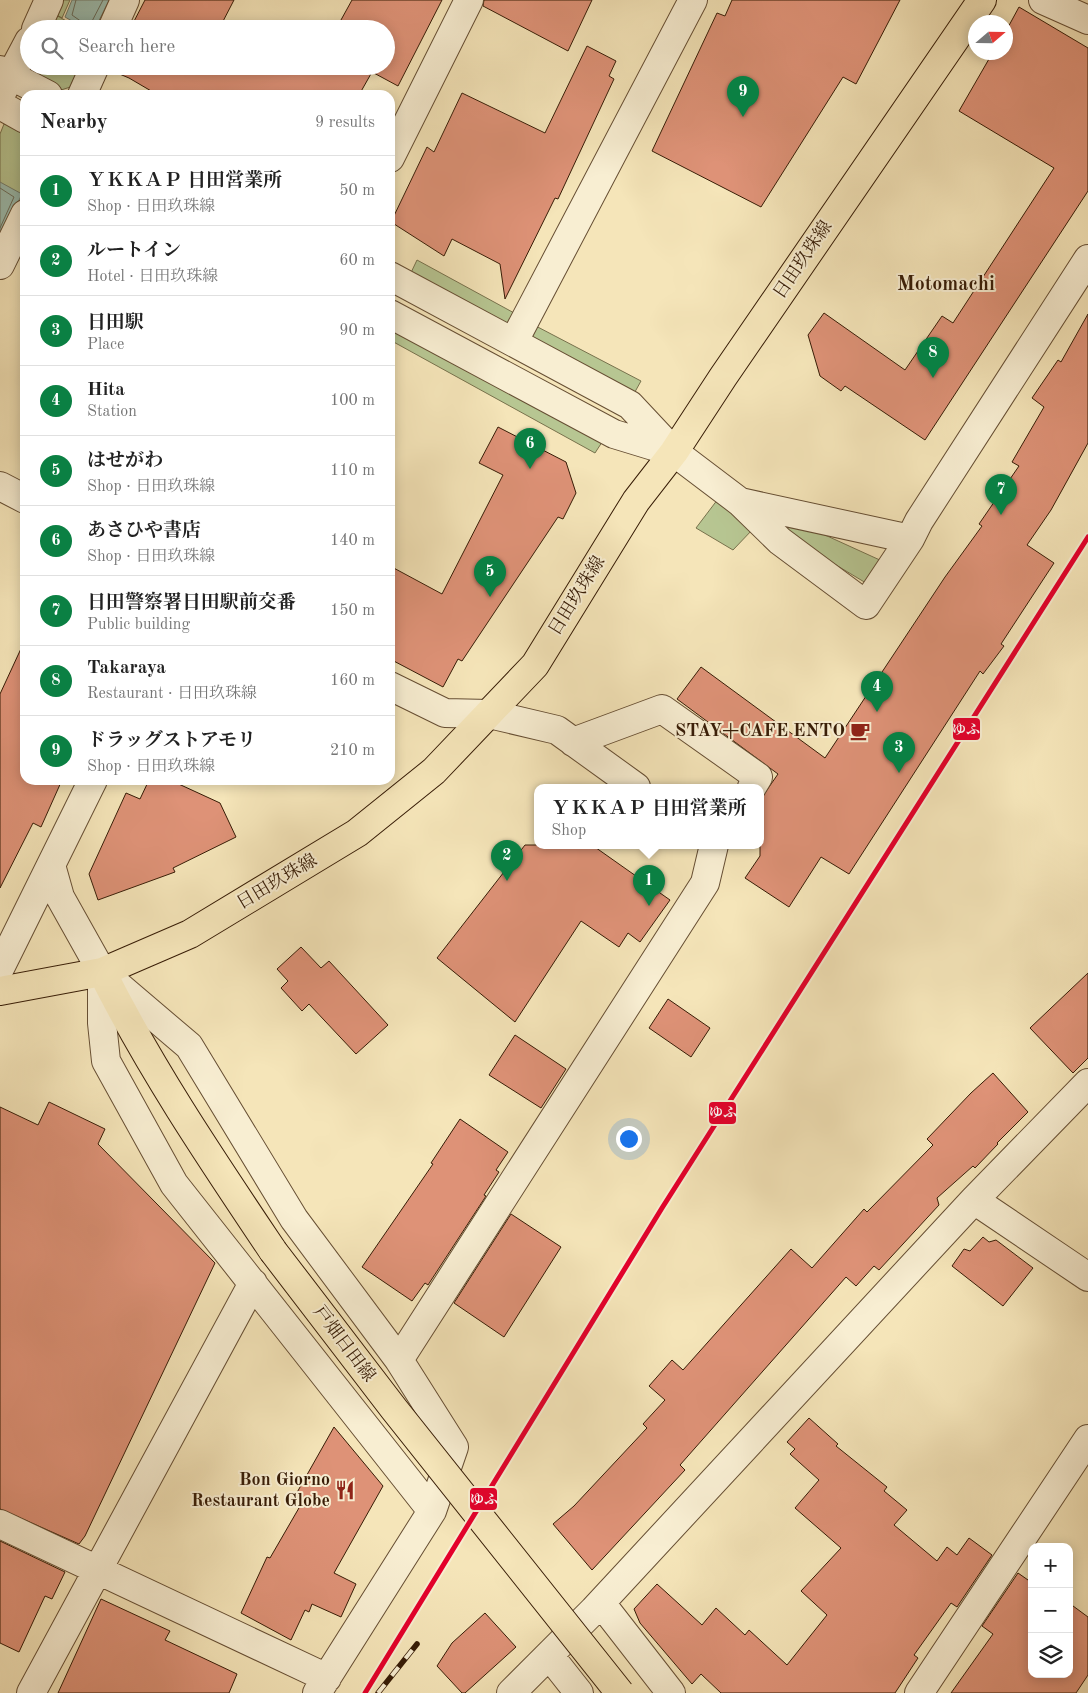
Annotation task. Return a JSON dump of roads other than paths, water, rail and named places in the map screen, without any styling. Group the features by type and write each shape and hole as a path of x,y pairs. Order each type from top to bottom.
{"main road":[{"name":"日田玖珠線","path":"0,991 102,972 190,934 357,833 434,771 535,665 636,501 674,452 723,377 982,0"},
{"name":"戸畑日田線","path":"102,972 124,1016 196,1137 273,1251 394,1409 620,1693"}],"street":[{"path":"40,20 49,0"},
{"path":"116,20 126,0"},
{"path":"395,148 469,0"},
{"path":"514,340 693,0"},
{"path":"1043,0 1088,20"},
{"path":"20,54 3,80 33,90"},
{"path":"84,90 91,75"},
{"path":"0,105 20,116"},
{"path":"0,265 20,224"},
{"path":"395,279 514,340 630,405 674,452 740,502 780,541 866,605 1088,259"},
{"path":"395,317 614,434 674,452"},
{"path":"0,486 20,496"},
{"path":"740,502 910,539"},
{"path":"395,688 445,713 489,714 557,730 632,784"},
{"path":"573,742 662,709 758,777 754,784"},
{"path":"0,968 91,785"},
{"path":"399,1360 705,883 713,849"},
{"path":"0,1524 99,1571 322,1686 432,1511 454,1447 399,1360 294,1219 189,1046 102,972 60,897 52,864"},
{"path":"102,972 102,1022 106,1061 174,1184 432,1511"},
{"path":"511,1693 601,1603 974,1200 1088,1083"},
{"path":"974,1200 1088,1277"},
{"path":"31,1693 254,1284"},
{"path":"919,1693 1088,1439"},
{"path":"601,1603 671,1693"},
{"path":"548,1655 579,1693"}],"water":[{"path":"72,0 109,0 99,20 70,20 65,17"},
{"path":"0,182 20,193 20,198 0,240"}],"railway":[{"path":"378,1693 417,1644"}],"place":[{"name":"ドラッグストアモリ","path":"743,117"},
{"name":"Takaraya","path":"933,378"},
{"name":"あさひや書店","path":"530,469"},
{"name":"日田警察署日田駅前交番","path":"1001,515"},
{"name":"はせがわ","path":"490,597"},
{"name":"Hita","path":"877,712"},
{"name":"STAY+CAFE ENTO","path":"860,731"},
{"name":"日田駅","path":"899,773"},
{"name":"ルートイン","path":"507,881"},
{"name":"ＹＫＫＡＰ 日田営業所","path":"649,906"},
{"name":"Bon Giorno Restaurant Globe","path":"345,1490"}],"district":[{"name":"Motomachi","path":"946,285"}]}
